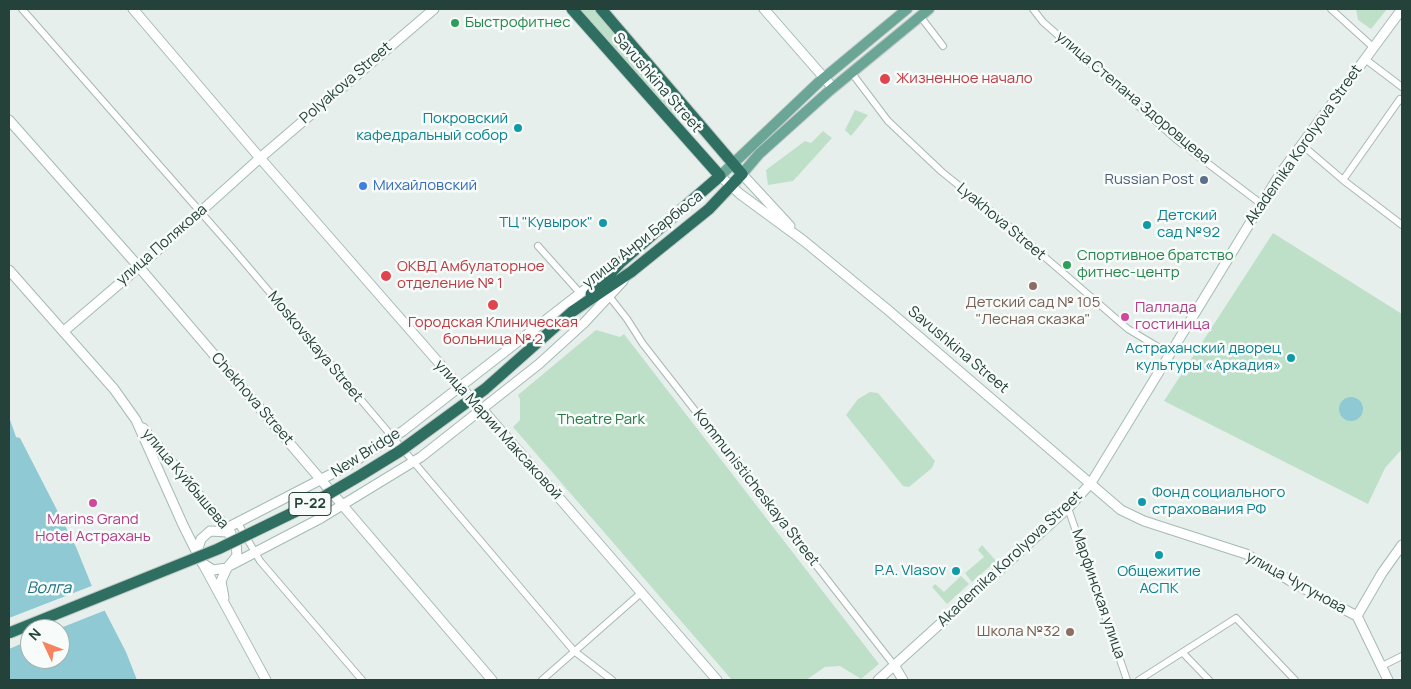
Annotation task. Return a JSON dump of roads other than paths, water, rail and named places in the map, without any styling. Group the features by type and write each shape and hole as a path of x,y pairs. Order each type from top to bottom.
{"highway":[{"name":"Savushkina Street","path":"572,9 669,121 720,176"},
{"name":"Savushkina Street","path":"601,9 742,174"},
{"path":"669,121 686,107"},
{"name":"улица Анри Барбюса","path":"574,311 631,272 714,205 742,174"},
{"name":"улица Анри Барбюса","path":"574,311 622,262 720,176"},
{"name":"New Bridge","path":"9,632 218,549 361,476 400,451 485,388 574,311"}],"main road":[{"name":"улица Анри Барбюса","path":"720,176 824,78 908,9"},
{"name":"улица Анри Барбюса","path":"742,174 759,154 851,72 929,9"}],"street":[{"name":"Moskovskaya Street","path":"22,9 233,249 574,651 612,680"},
{"name":"улица Марии Максаковой","path":"133,9 260,158 460,387 483,410 717,680"},
{"name":"Polyakova Street","path":"260,158 434,9"},
{"path":"764,9 833,88"},
{"name":"улица Степана Здоровцева","path":"1033,9 1043,22 1177,140 1260,204"},
{"path":"1331,9 1374,48"},
{"path":"1374,48 1402,9"},
{"path":"920,16 943,46"},
{"path":"1374,48 1402,19"},
{"name":"Akademika Korolyova Street","path":"878,680 1068,508 1091,483 1260,204 1301,144 1374,48"},
{"path":"1365,59 1402,87"},
{"name":"Lyakhova Street","path":"851,72 888,121 942,172 1128,329 1168,353"},
{"path":"1343,180 1401,100"},
{"name":"Chekhova Street","path":"9,120 139,267 492,680"},
{"path":"1301,144 1343,180 1402,225"},
{"name":"улица Полякова","path":"64,331 139,267 260,158"},
{"path":"742,174 804,241"},
{"path":"720,176 804,241"},
{"name":"Savushkina Street","path":"804,241 1091,483"},
{"path":"538,246 580,293"},
{"path":"622,262 392,438 322,480 238,523 225,529 205,534 198,545 200,560 213,570 229,566 343,506 413,462 483,410 539,364 584,323 631,272"},
{"path":"9,270 114,389 136,420 200,560 266,680"},
{"name":"Kommunisticheskaya Street","path":"609,296 627,319 642,344 903,680"},
{"name":"улица Куйбышева","path":"136,420 234,538 238,550 229,566"},
{"name":"улица Чугунова","path":"1091,483 1122,510 1144,521 1246,554 1297,585 1357,616 1388,680"},
{"name":"Марфинская улица","path":"1068,508 1127,680"},
{"path":"238,523 254,553 362,680"},
{"path":"1357,616 1382,573 1401,547"},
{"path":"227,608 221,581 229,566"},
{"path":"542,680 641,593"},
{"path":"1139,680 1183,654 1236,618 1295,680"},
{"path":"1183,654 1209,680"},
{"path":"1382,666 1402,656"}],"water":[{"path":"1346,397 1356,397 1363,404 1363,414 1356,421 1346,421 1339,414 1339,404"},
{"name":"Волга","path":"9,417 16,437 20,438 76,547 91,584 126,652 137,680 9,680"}],"place":[{"name":"Быстрофитнес","path":"455,23"},
{"name":"Жизненное начало","path":"885,79"},
{"name":"Покровский кафедральный собор","path":"518,128"},
{"name":"Russian Post","path":"1204,180"},
{"name":"Михайловский","path":"363,186"},
{"name":"ТЦ \"Кувырок\"","path":"603,223"},
{"name":"Детский сад №92","path":"1147,225"},
{"name":"Спортивное братство фитнес-центр","path":"1067,265"},
{"name":"ОКВД Амбулаторное отделение № 1","path":"386,276"},
{"name":"Детский сад № 105 \"Лесная сказка\"","path":"1033,286"},
{"name":"Городская Клиническая больница № 2","path":"493,305"},
{"name":"Паллада гостиница","path":"1125,317"},
{"name":"Астраханский дворец культуры «Аркадия»","path":"1291,358"},
{"name":"Фонд социального страхования РФ","path":"1142,502"},
{"name":"Marins Grand Hotel Астрахань","path":"93,503"},
{"name":"Общежитие АСПК","path":"1159,555"},
{"name":"P.A. Vlasov","path":"956,571"},
{"name":"Школа №32","path":"1070,632"}],"park label":[{"name":"Theatre Park","path":"601,420"}]}
